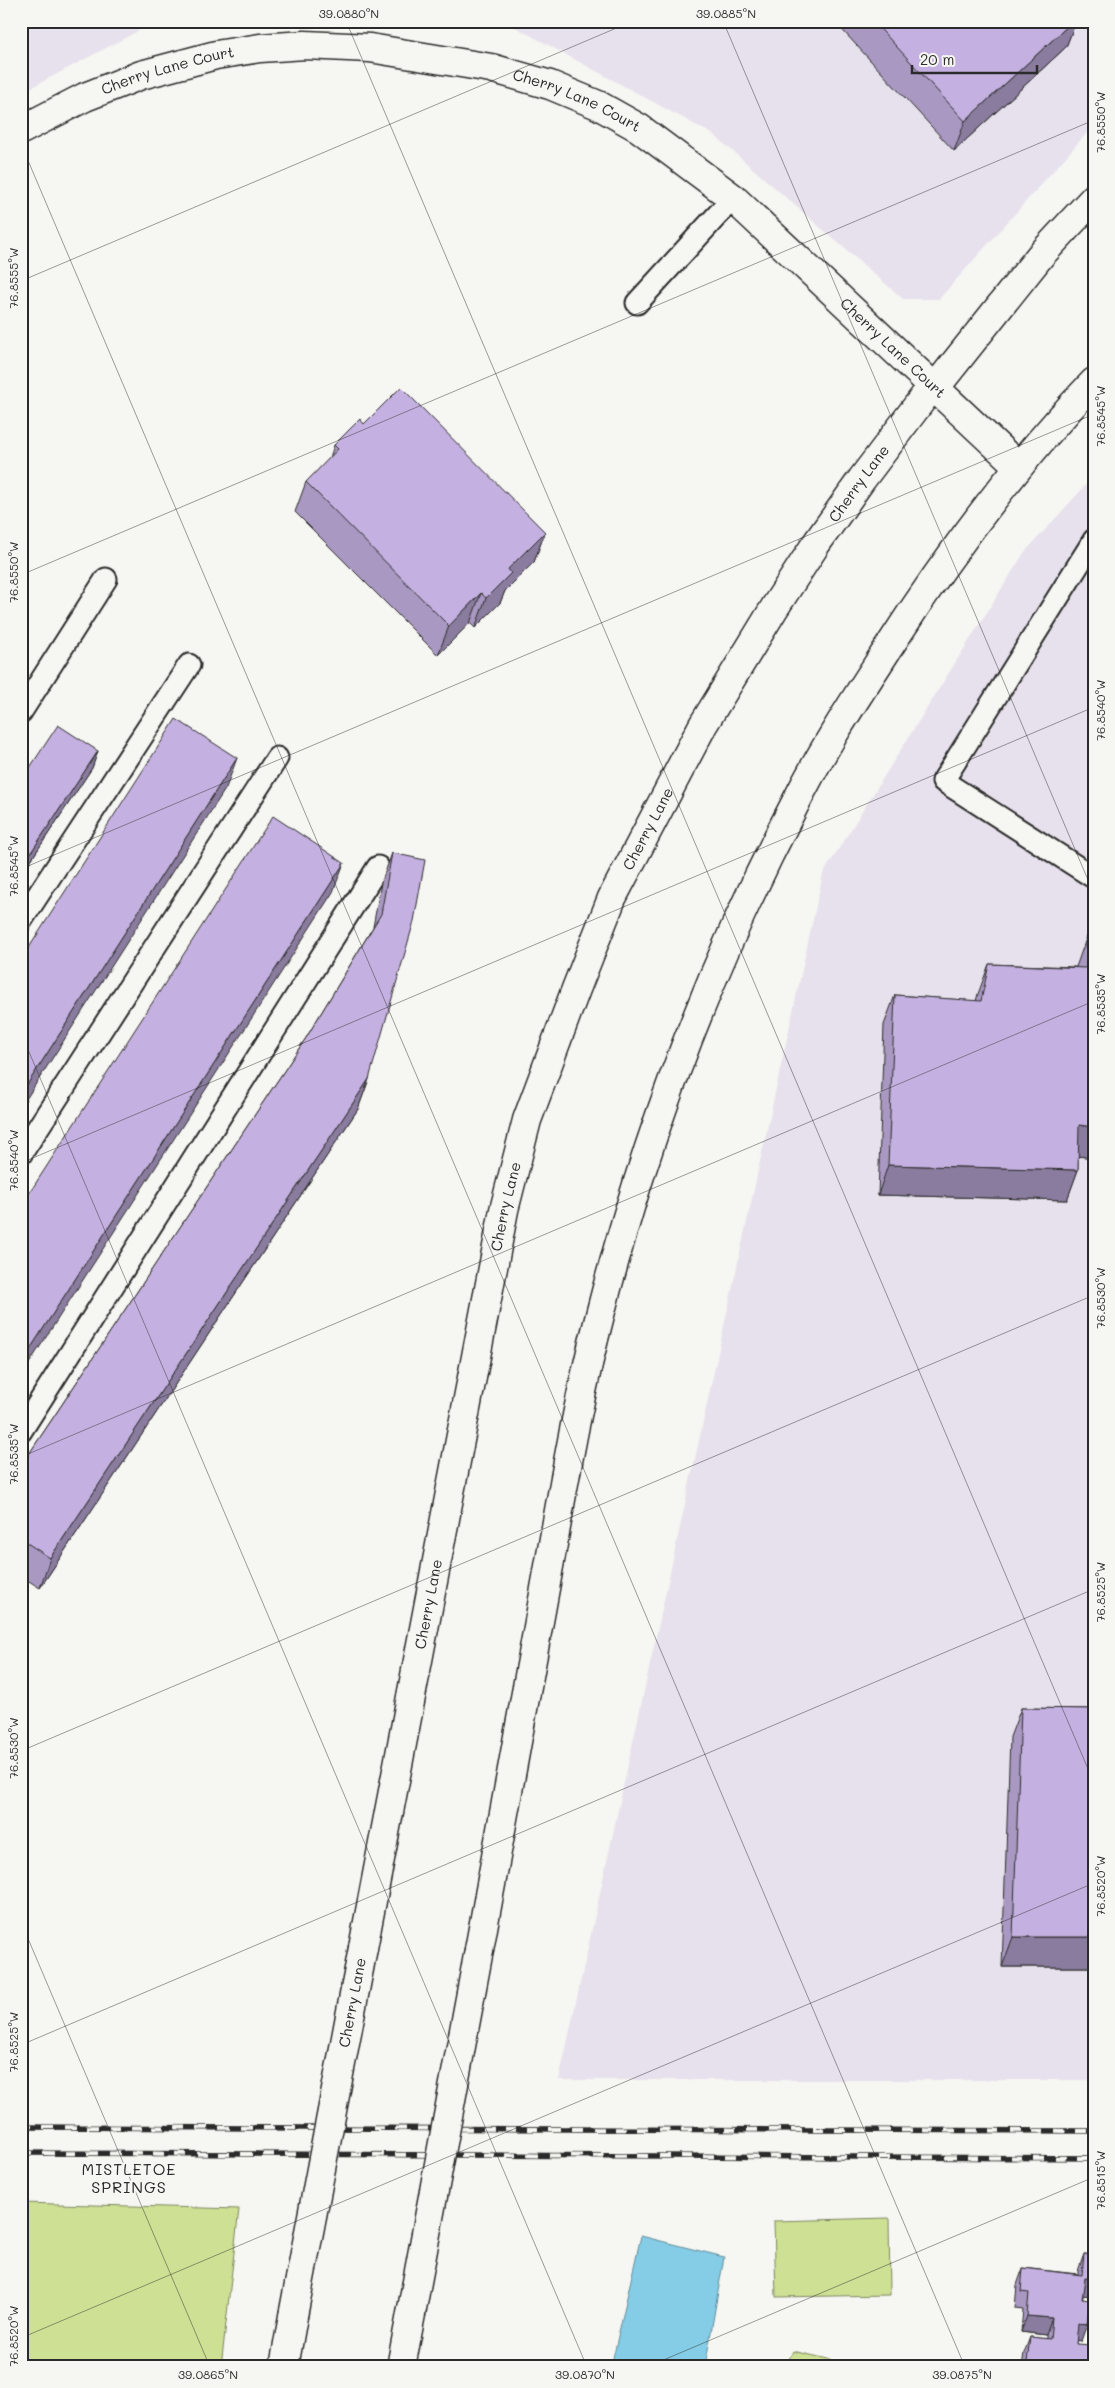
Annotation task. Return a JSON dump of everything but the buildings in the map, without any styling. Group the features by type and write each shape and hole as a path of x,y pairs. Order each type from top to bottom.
{"main road":[{"name":"Cherry Lane Court","path":"21,130 85,97 141,75 216,55 260,48 305,45 370,48 491,68 550,85 598,105 639,128 732,198 1018,466"},
{"name":"Cherry Lane","path":"284,2367 504,1210 527,1120 612,898 703,725 816,544 912,412 935,388 1040,256 1094,198"},
{"path":"401,2367 566,1473 599,1318 628,1211 662,1109 715,973 796,802 846,715 923,594 981,512 1049,429 1094,382"}],"lane":[{"path":"637,303 732,198"},
{"path":"1093,877 943,781 1094,540"},
{"path":"21,712 106,579"},
{"path":"21,921 189,665"},
{"path":"21,1154 277,758"},
{"path":"21,1431 378,866"}],"path":[{"path":"1082,2303 1086,2308 1094,2311"},
{"path":"1082,2324 1094,2324"}],"shaded area":[{"path":"21,21 157,21 21,93"},
{"path":"504,21 1094,21 1094,125 939,299 903,299 714,135"},
{"path":"1094,476 1094,2080 559,2080 823,874 1024,553"}],"green space":[{"path":"21,2203 239,2209 221,2367 21,2367"},
{"path":"889,2218 890,2295 776,2297 774,2221"},
{"path":"793,2351 828,2359 839,2367 785,2367"}],"water":[{"path":"641,2236 724,2257 705,2367 611,2367"}],"railway":[{"path":"21,2127 1094,2131"},
{"path":"21,2153 1094,2158"}],"district":[{"name":"MISTLETOE SPRINGS","path":"129,2178"}]}
